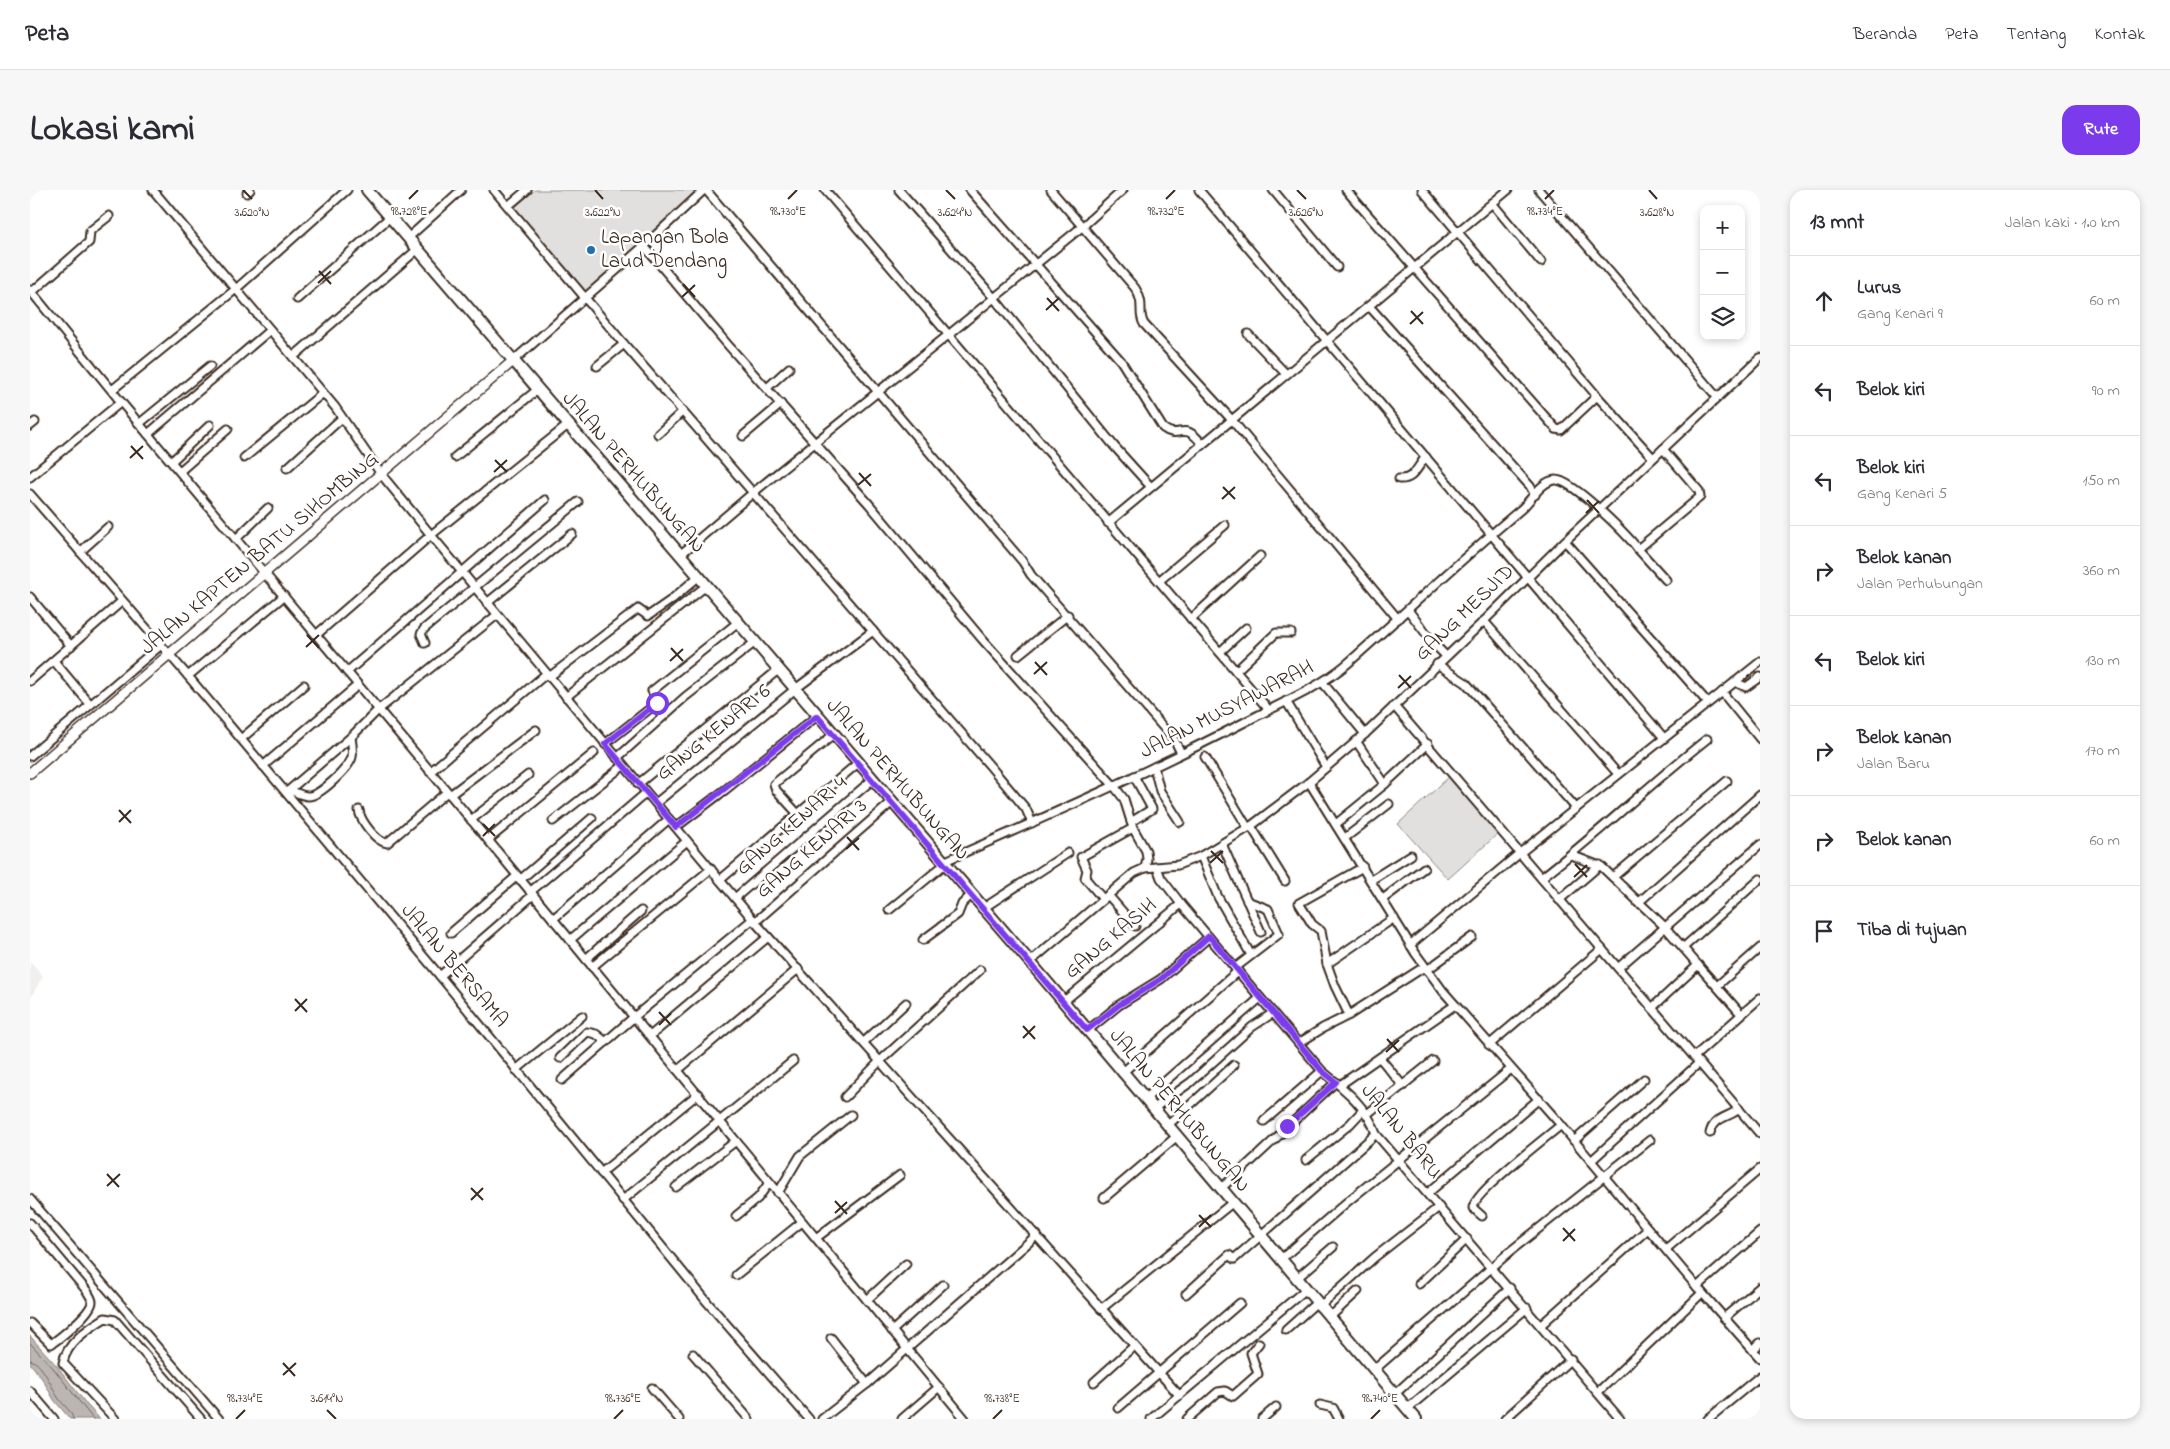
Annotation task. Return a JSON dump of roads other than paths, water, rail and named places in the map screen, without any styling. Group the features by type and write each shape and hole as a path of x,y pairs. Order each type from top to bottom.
{"main road":[{"name":"JALAN PERHUBUNGAN","path":"367,190 892,802 970,896 1030,962 1412,1416"}],"street":[{"path":"153,190 323,393 381,474 461,572 754,921 1179,1395"},
{"path":"112,390 236,289 347,190"},
{"path":"408,238 461,190"},
{"path":"494,190 585,299 996,773 1026,809 1032,822"},
{"path":"508,206 527,190"},
{"path":"513,361 585,299 705,190 1023,562 1029,573 1068,615 1175,740 1181,753"},
{"path":"825,190 1108,523 1236,670 1268,710"},
{"path":"899,190 994,298 1114,446 1150,487"},
{"path":"970,190 1126,368 1163,428 1172,433 1189,431 1202,444"},
{"path":"1051,190 1139,294 1142,306 1141,319 1144,324 1231,419 1398,619"},
{"path":"680,555 754,492 948,336 1033,264 1083,226 1122,190"},
{"path":"1199,190 1664,738"},
{"path":"1273,190 1337,267"},
{"path":"1346,190 1412,268 1556,429 1561,430 1597,396"},
{"path":"1422,190 1597,396 1653,458"},
{"path":"1108,523 1508,190"},
{"path":"1538,190 1718,397"},
{"path":"1492,203 1541,262"},
{"path":"109,216 90,231 89,242 31,293 488,840 965,1419"},
{"path":"297,300 390,217"},
{"path":"644,246 816,442 982,639 1114,786 1124,799 1132,825 1146,850 1147,859 1144,868"},
{"path":"293,357 418,249"},
{"path":"1369,306 1530,486 1535,495"},
{"path":"148,434 270,330"},
{"path":"1248,334 1286,374"},
{"path":"597,366 624,344"},
{"name":"GANG MESJID","path":"1030,962 1134,873 1144,868 1178,865 1202,856 1249,827 1309,782 1365,734 1565,541 1760,358"},
{"name":"JALAN KAPTEN BATU SIHOMBING","path":"31,770 513,361"},
{"path":"140,423 210,366"},
{"path":"767,388 789,368"},
{"path":"455,457 537,390"},
{"path":"244,458 323,393"},
{"path":"30,477 121,402"},
{"path":"743,436 781,404"},
{"path":"658,434 683,411"},
{"path":"287,468 342,418"},
{"path":"172,461 210,425"},
{"path":"316,635 431,535 568,425"},
{"path":"180,471 228,429"},
{"path":"1638,549 1700,497 1699,491 1663,449"},
{"path":"1399,479 1412,475 1426,457"},
{"name":"JALAN MUSYAWARAH","path":"889,910 944,863 1114,786 1323,683 1398,619 1491,534 1525,506 1549,482 1562,481 1600,509 1666,580"},
{"name":"JALAN BERSAMA","path":"30,494 121,602 169,654 287,792 708,1303 809,1419"},
{"path":"347,672 546,500"},
{"path":"425,643 421,634 424,629 473,586 578,502"},
{"path":"236,539 268,508"},
{"path":"1159,582 1226,525"},
{"path":"80,552 108,527"},
{"path":"487,603 572,534"},
{"path":"1565,541 1708,704"},
{"path":"1191,619 1260,556"},
{"path":"430,772 547,675 638,609 648,616 671,600 698,577"},
{"path":"566,697 706,586"},
{"path":"188,676 284,596"},
{"path":"30,597 71,646"},
{"path":"30,681 121,602"},
{"path":"1408,610 1434,644 1446,656"},
{"path":"287,792 351,737 378,710 497,615"},
{"path":"1018,655 1068,615"},
{"path":"1484,621 1618,774"},
{"path":"605,744 657,703 658,701 652,692 737,623"},
{"path":"1220,652 1246,628"},
{"name":"GANG KENARI 6","path":"656,803 794,690 873,631"},
{"path":"1236,670 1274,634 1281,632 1291,633"},
{"path":"617,758 685,697 754,643"},
{"path":"30,756 161,645"},
{"path":"54,661 90,704"},
{"path":"1410,945 1520,853 1760,662"},
{"path":"1437,664 1466,683 1576,808"},
{"path":"638,784 778,670"},
{"path":"1735,682 1746,688 1760,677"},
{"path":"1323,683 1365,734"},
{"path":"240,739 304,685"},
{"path":"263,766 358,685"},
{"path":"1722,692 1759,736"},
{"path":"1286,701 1326,767"},
{"path":"1394,706 1760,1134"},
{"path":"676,827 817,716"},
{"path":"359,810 361,819 380,841 387,843 449,794 536,730"},
{"path":"797,813 776,790 774,784 833,734"},
{"path":"287,792 312,796 331,782 352,759 351,737"},
{"path":"1541,878 1673,766 1708,739"},
{"path":"1356,742 1385,784"},
{"path":"1336,824 1385,784 1428,744"},
{"path":"488,840 594,753"},
{"path":"1205,757 1284,881"},
{"path":"720,880 858,763"},
{"path":"553,821 623,766"},
{"path":"1154,767 1160,791 1180,822"},
{"path":"471,820 528,775"},
{"path":"1134,776 1152,809 1132,825 1081,857 1087,870 1085,878 1135,926"},
{"name":"GANG KENARI 4","path":"735,898 872,780"},
{"path":"1613,877 1727,781"},
{"path":"1309,782 1426,969 1455,1005 1561,1125 1699,1290 1760,1358"},
{"path":"440,976 531,893 646,793"},
{"path":"1638,903 1760,796"},
{"name":"GANG KENARI 3","path":"562,1080 634,1017 754,921 892,802"},
{"path":"1345,838 1389,804"},
{"path":"451,933 592,818"},
{"path":"553,920 669,819"},
{"path":"570,940 687,841"},
{"path":"1222,844 1261,932"},
{"path":"1618,968 1760,845"},
{"path":"982,909 1068,853"},
{"path":"1571,854 1600,866 1613,877 1638,903 1666,927 1741,1014"},
{"path":"1371,880 1411,855"},
{"path":"1202,856 1218,897 1251,956"},
{"path":"1559,900 1600,866"},
{"name":"JALAN BARU","path":"1156,867 1164,882 1181,904 1260,998 1322,1071 1338,1083 1365,1112 1373,1123 1376,1134 1542,1325 1620,1419"},
{"path":"1350,1015 1335,986 1327,964 1321,931 1312,924 1299,903 1362,867"},
{"path":"1383,899 1424,868"},
{"path":"592,967 711,870"},
{"path":"1684,947 1760,879"},
{"path":"923,940 958,914 962,904 970,896"},
{"path":"1122,1073 1251,956 1279,934 1268,909 1247,901"},
{"name":"GANG KASIH","path":"1063,1002 1181,904"},
{"path":"586,959 641,911"},
{"path":"1327,964 1394,918"},
{"path":"1087,1030 1119,1005 1161,979 1209,936"},
{"path":"650,1036 702,995 768,937"},
{"path":"1299,1043 1426,969 1472,937"},
{"path":"1717,986 1760,948"},
{"path":"1489,1044 1602,949"},
{"path":"1652,1008 1698,965"},
{"path":"678,1070 798,969"},
{"path":"845,1097 880,1061 980,970"},
{"path":"1145,1099 1260,998"},
{"path":"1694,1057 1760,998"},
{"path":"861,1040 906,1003"},
{"path":"1220,1189 1256,1159 1287,1126 1338,1083 1380,1058 1455,1005"},
{"path":"1153,1109 1191,1082 1252,1027 1273,1013"},
{"path":"516,1070 582,1016"},
{"path":"560,1058 587,1032 596,1034 606,1042"},
{"path":"1380,1058 1403,1086"},
{"path":"623,1200 794,1061"},
{"path":"1306,1160 1365,1112 1403,1086 1432,1061"},
{"path":"1590,1161 1699,1063"},
{"path":"1167,1126 1234,1065"},
{"path":"1280,1260 1398,1159 1511,1069"},
{"path":"1264,1121 1322,1071"},
{"path":"1574,1142 1644,1079"},
{"path":"601,1173 698,1094"},
{"path":"1428,1193 1538,1099"},
{"path":"1710,1133 1715,1123 1724,1116 1733,1114 1739,1109"},
{"path":"736,1216 773,1188 800,1156 852,1115"},
{"path":"1482,1216 1472,1206 1476,1199 1497,1178 1561,1125"},
{"path":"1186,1294 1229,1255 1234,1259 1376,1134"},
{"path":"1104,1198 1176,1137"},
{"path":"1374,1370 1492,1267 1603,1175 1650,1140"},
{"path":"676,1187 736,1141"},
{"path":"1666,1249 1760,1169"},
{"path":"816,1238 900,1175"},
{"path":"30,1199 219,1419"},
{"path":"1101,1309 1232,1203"},
{"path":"1286,1330 1440,1207"},
{"path":"736,1275 802,1222"},
{"path":"30,1223 88,1291 92,1299 91,1305 71,1329 51,1344 30,1323"},
{"path":"1542,1325 1648,1229"},
{"path":"1598,1392 1699,1290 1760,1232"},
{"path":"822,1419 866,1384 906,1347 1037,1235"},
{"path":"1420,1284 1467,1238"},
{"path":"1296,1279 1333,1247"},
{"path":"866,1300 906,1264"},
{"path":"892,1330 943,1285"},
{"path":"1724,1318 1760,1287"},
{"path":"1394,1394 1510,1288"},
{"path":"1151,1419 1305,1290"},
{"path":"1329,1318 1358,1291"},
{"path":"1118,1408 1240,1303"},
{"path":"1412,1416 1526,1308"},
{"path":"115,1419 63,1363 64,1354 71,1346 91,1327 104,1318 115,1320 201,1419"},
{"path":"831,1338 866,1384"},
{"path":"1188,1419 1218,1392 1225,1391 1233,1396 1257,1376 1258,1370 1253,1362 1251,1353 1259,1343"},
{"path":"1752,1350 1760,1343"},
{"path":"1094,1382 1134,1346"},
{"path":"693,1354 748,1419"},
{"path":"1505,1419 1571,1359"},
{"path":"1708,1419 1760,1376"},
{"path":"652,1388 679,1419"},
{"path":"902,1419 939,1388"},
{"path":"30,1391 54,1419"},
{"path":"1320,1405 1333,1408 1340,1419"},
{"path":"1262,1419 1276,1407"}],"water":[{"path":"30,1336 100,1419 70,1419 54,1400 43,1380 30,1363"}],"place":[{"name":"Lapangan Bola Laud Dendang","path":"591,250"}]}
